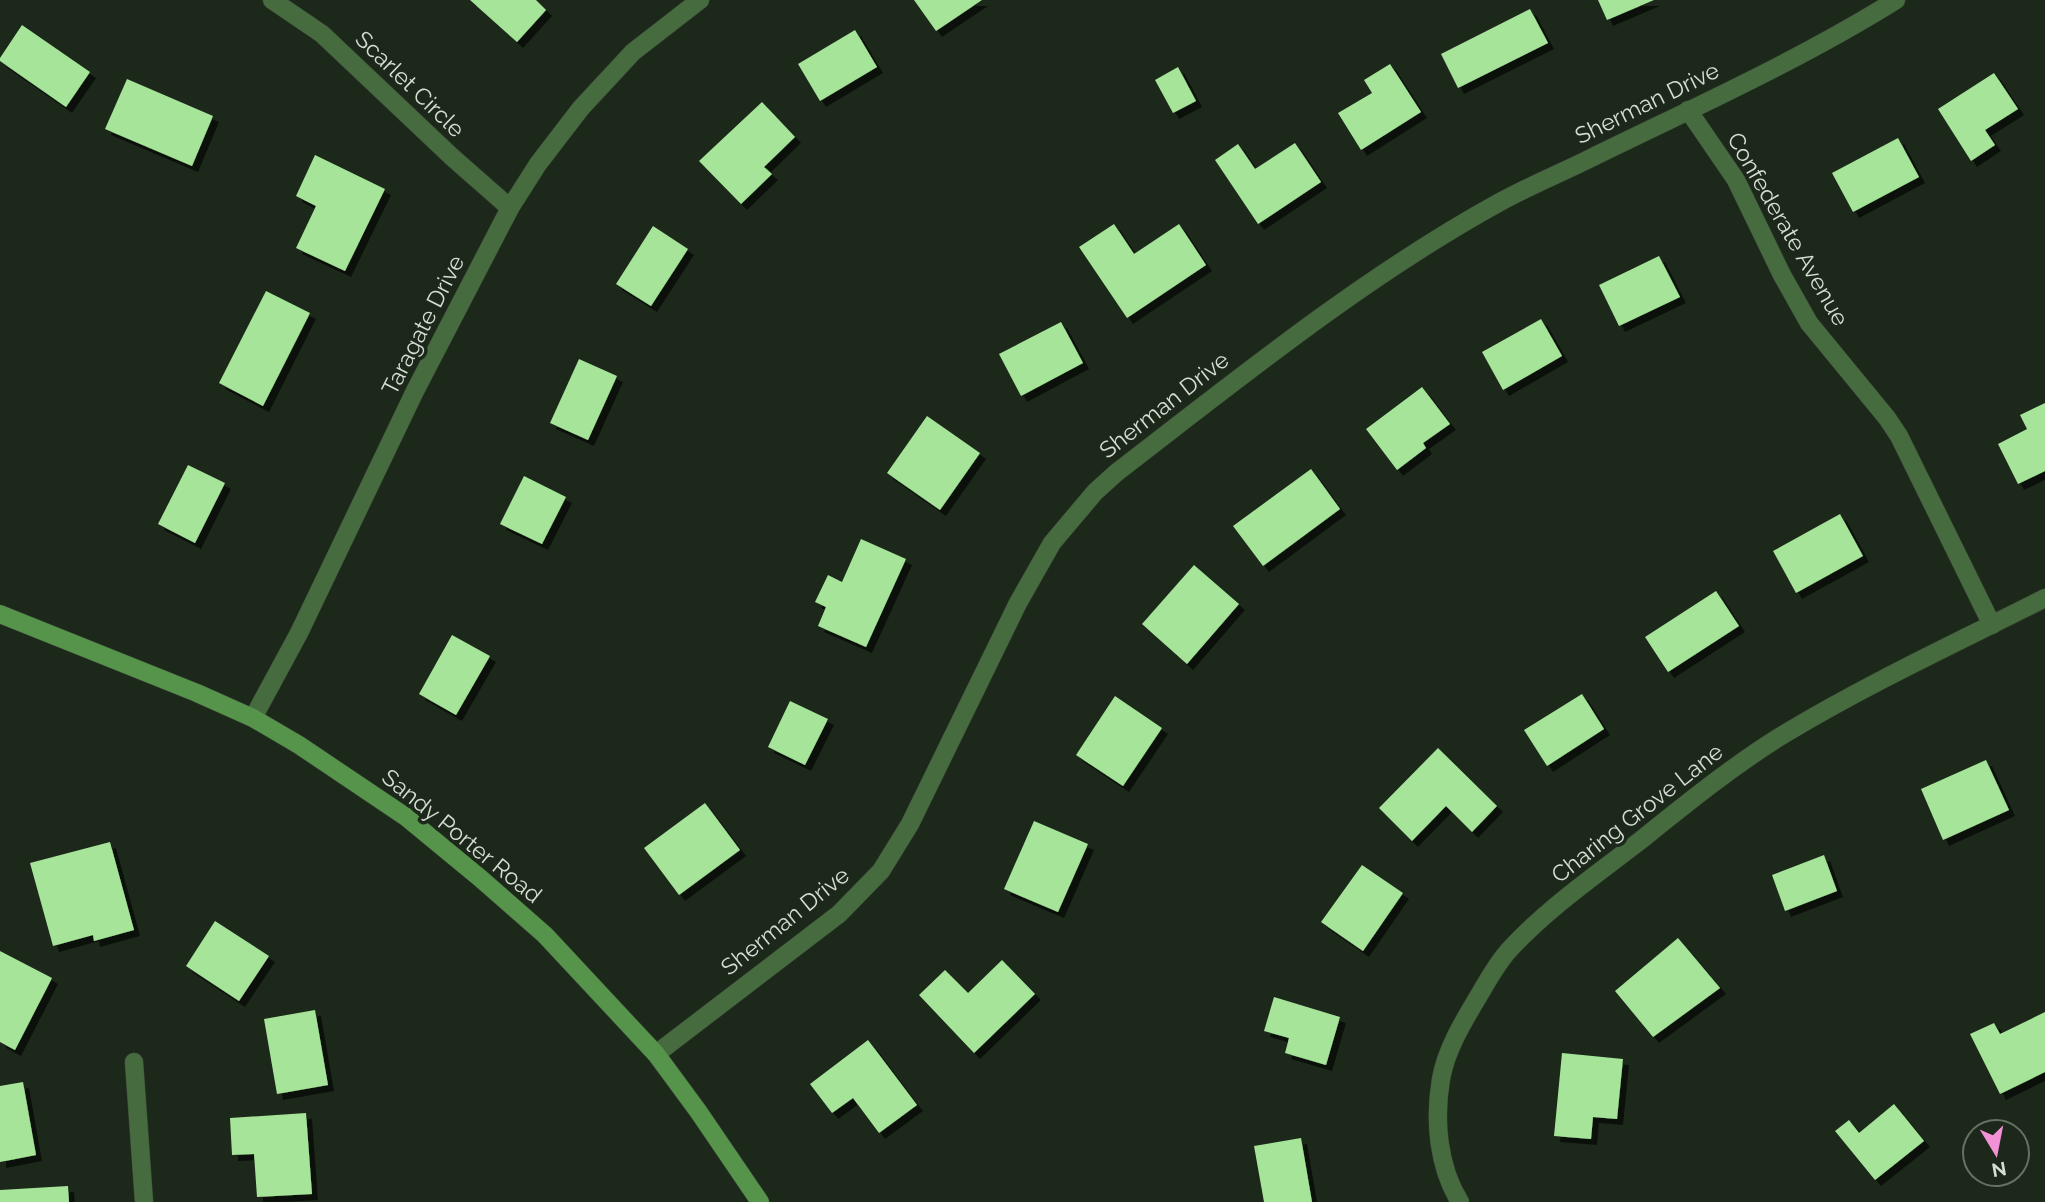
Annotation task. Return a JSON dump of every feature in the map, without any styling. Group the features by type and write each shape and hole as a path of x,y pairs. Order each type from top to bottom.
{"street":[{"name":"Scarlet Circle","path":"272,0 322,34 510,208"},
{"name":"Taragate Drive","path":"253,718 299,633 415,391 510,208 538,164 581,108 633,52 699,0"},
{"name":"Sherman Drive","path":"656,1054 839,914 881,871 910,824 1018,603 1045,555 1067,523 1116,473 1275,351 1410,256 1501,202 1852,27 1896,0"},
{"name":"Confederate Avenue","path":"1688,110 1736,180 1782,275 1809,323 1899,436 1992,625"},
{"name":"Charing Grove Lane","path":"1460,1202 1451,1188 1441,1154 1438,1112 1441,1077 1464,1021 1495,967 1510,949 1546,915 1690,800 1783,734 2045,598"},
{"name":"Sandy Porter Road","path":"0,614 253,718 299,745 406,817 545,935 656,1054 760,1202"},
{"path":"134,1062 144,1202"}],"building":[{"path":"470,0 536,0 546,10 517,42"},
{"path":"914,0 982,0 936,31"},
{"path":"1598,0 1654,0 1607,20"},
{"path":"1530,9 1548,43 1458,88 1441,54"},
{"path":"22,25 90,72 66,107 0,61"},
{"path":"855,30 877,67 820,101 798,64"},
{"path":"1390,64 1421,112 1361,150 1338,113 1372,93 1364,80"},
{"path":"1178,67 1196,101 1173,113 1155,80"},
{"path":"1994,73 2018,109 1985,130 1995,145 1971,161 1938,109"},
{"path":"127,79 213,116 192,166 105,129"},
{"path":"762,102 795,137 764,167 772,174 741,204 699,161"},
{"path":"1898,138 1919,177 1853,212 1832,173"},
{"path":"1295,143 1321,182 1258,224 1215,160 1238,144 1255,169"},
{"path":"315,155 385,189 345,271 296,248 316,206 296,196"},
{"path":"1114,224 1134,254 1179,224 1206,265 1127,318 1079,247"},
{"path":"653,226 688,249 651,306 616,284"},
{"path":"1659,256 1680,297 1619,326 1599,285"},
{"path":"266,291 310,313 263,406 219,383"},
{"path":"1541,319 1562,356 1503,390 1482,352"},
{"path":"1061,322 1083,363 1021,396 999,354"},
{"path":"579,359 617,376 588,440 550,423"},
{"path":"1422,387 1450,424 1423,443 1426,448 1397,470 1366,429"},
{"path":"2045,403 2045,471 2018,484 1998,444 2027,429 2020,415"},
{"path":"927,416 980,453 940,510 887,473"},
{"path":"188,465 225,483 195,543 158,524"},
{"path":"1311,469 1340,509 1263,566 1233,526"},
{"path":"524,476 566,497 542,544 500,524"},
{"path":"1840,514 1863,556 1796,593 1773,551"},
{"path":"861,539 906,559 866,647 818,626 826,607 815,602 828,575 842,582"},
{"path":"1194,565 1239,604 1187,664 1142,624"},
{"path":"1716,591 1739,626 1668,672 1645,637"},
{"path":"452,635 490,656 456,715 419,694"},
{"path":"1582,694 1604,729 1547,766 1524,730"},
{"path":"1115,696 1162,728 1123,786 1076,755"},
{"path":"790,701 828,719 805,765 768,747"},
{"path":"1438,748 1497,806 1472,832 1446,806 1412,841 1379,808"},
{"path":"1986,760 2009,810 1943,840 1921,789"},
{"path":"705,803 740,850 679,895 644,848"},
{"path":"1034,821 1088,844 1058,912 1004,889"},
{"path":"110,842 134,930 94,941 93,935 53,946 30,863"},
{"path":"1824,855 1837,891 1785,911 1772,875"},
{"path":"1362,865 1403,893 1363,951 1321,922"},
{"path":"215,921 269,956 239,1001 186,966"},
{"path":"1678,938 1720,988 1653,1037 1615,991"},
{"path":"0,951 52,978 15,1050 0,1042"},
{"path":"1002,960 1035,994 974,1053 919,995 945,970 968,993"},
{"path":"1274,997 1340,1017 1326,1065 1285,1053 1289,1038 1264,1031"},
{"path":"315,1010 328,1085 277,1094 264,1019"},
{"path":"2045,1012 2045,1072 2000,1094 1970,1034 1994,1023 2000,1034"},
{"path":"868,1040 917,1105 879,1133 853,1098 832,1113 810,1084"},
{"path":"1562,1053 1623,1059 1617,1119 1593,1117 1591,1139 1554,1136"},
{"path":"23,1082 36,1155 0,1162 0,1086"},
{"path":"1894,1104 1924,1141 1875,1180 1835,1131 1849,1120 1859,1133"},
{"path":"306,1113 312,1194 257,1197 254,1154 232,1155 230,1118"},
{"path":"1301,1138 1312,1202 1264,1202 1254,1146"},
{"path":"68,1186 69,1202 0,1202 0,1190"}]}
